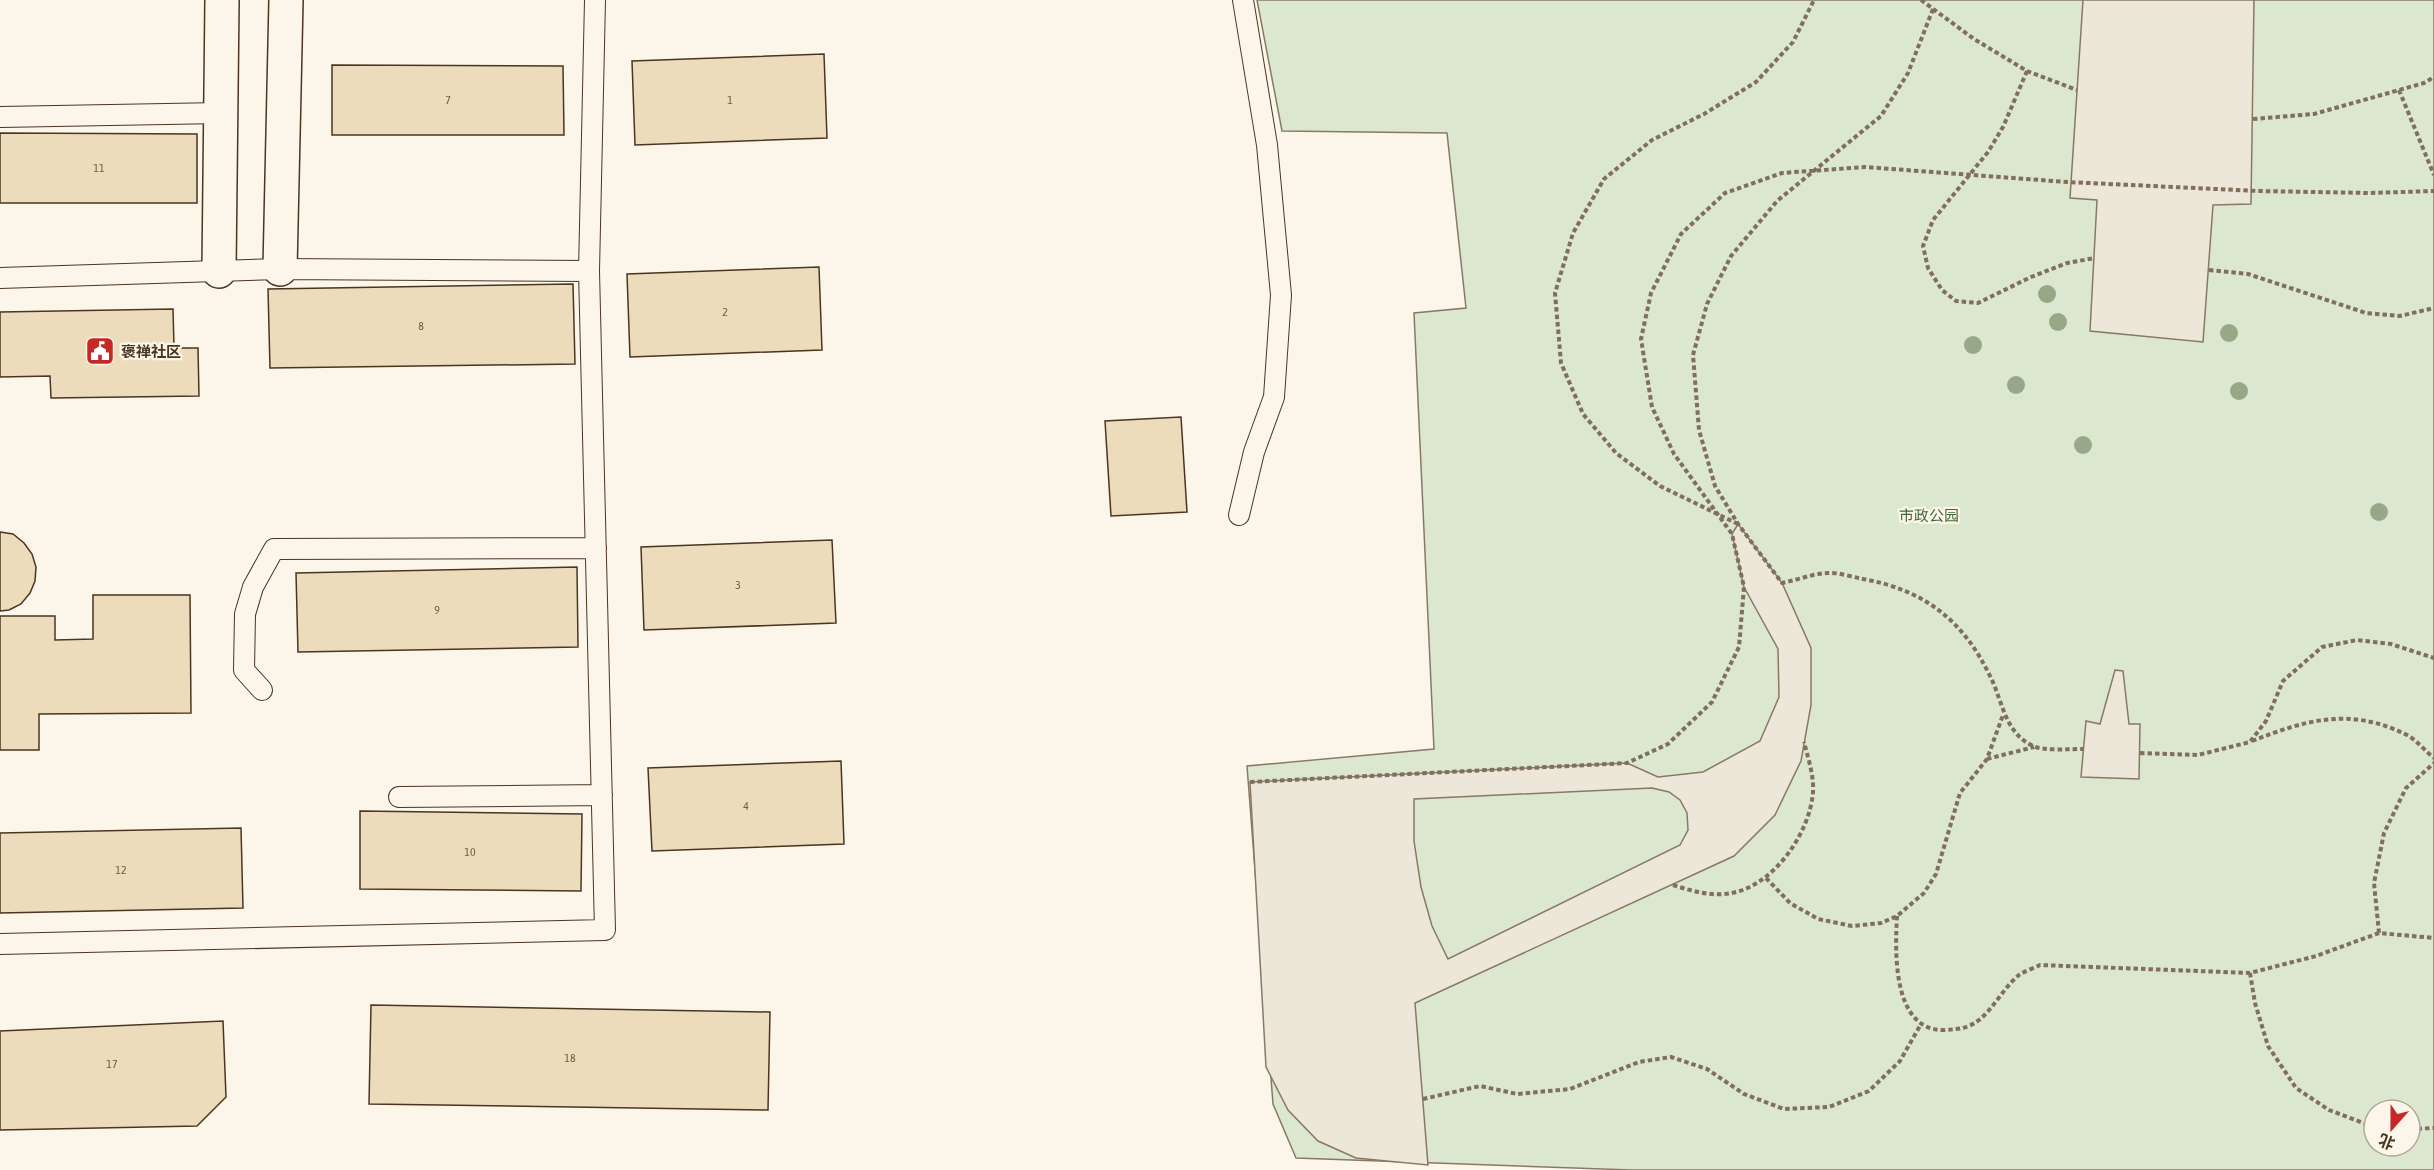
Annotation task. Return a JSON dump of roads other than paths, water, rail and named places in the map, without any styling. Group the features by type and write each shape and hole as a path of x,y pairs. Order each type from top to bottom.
{"street":[{"path":"219,272 222,0"},
{"path":"280,269 286,0"}],"lane":[{"path":"0,944 605,930 589,271 595,0"},
{"path":"1239,515 1254,452 1274,397 1281,295 1267,146 1243,0"},
{"path":"0,117 221,113"},
{"path":"0,278 280,269 589,271"},
{"path":"262,690 244,670 245,614 253,587 274,549 596,548"},
{"path":"399,797 602,795"}],"place":[{"name":"褒禅社区","path":"100,351"}],"park label":[{"name":"市政公园","path":"1929,515"}]}
